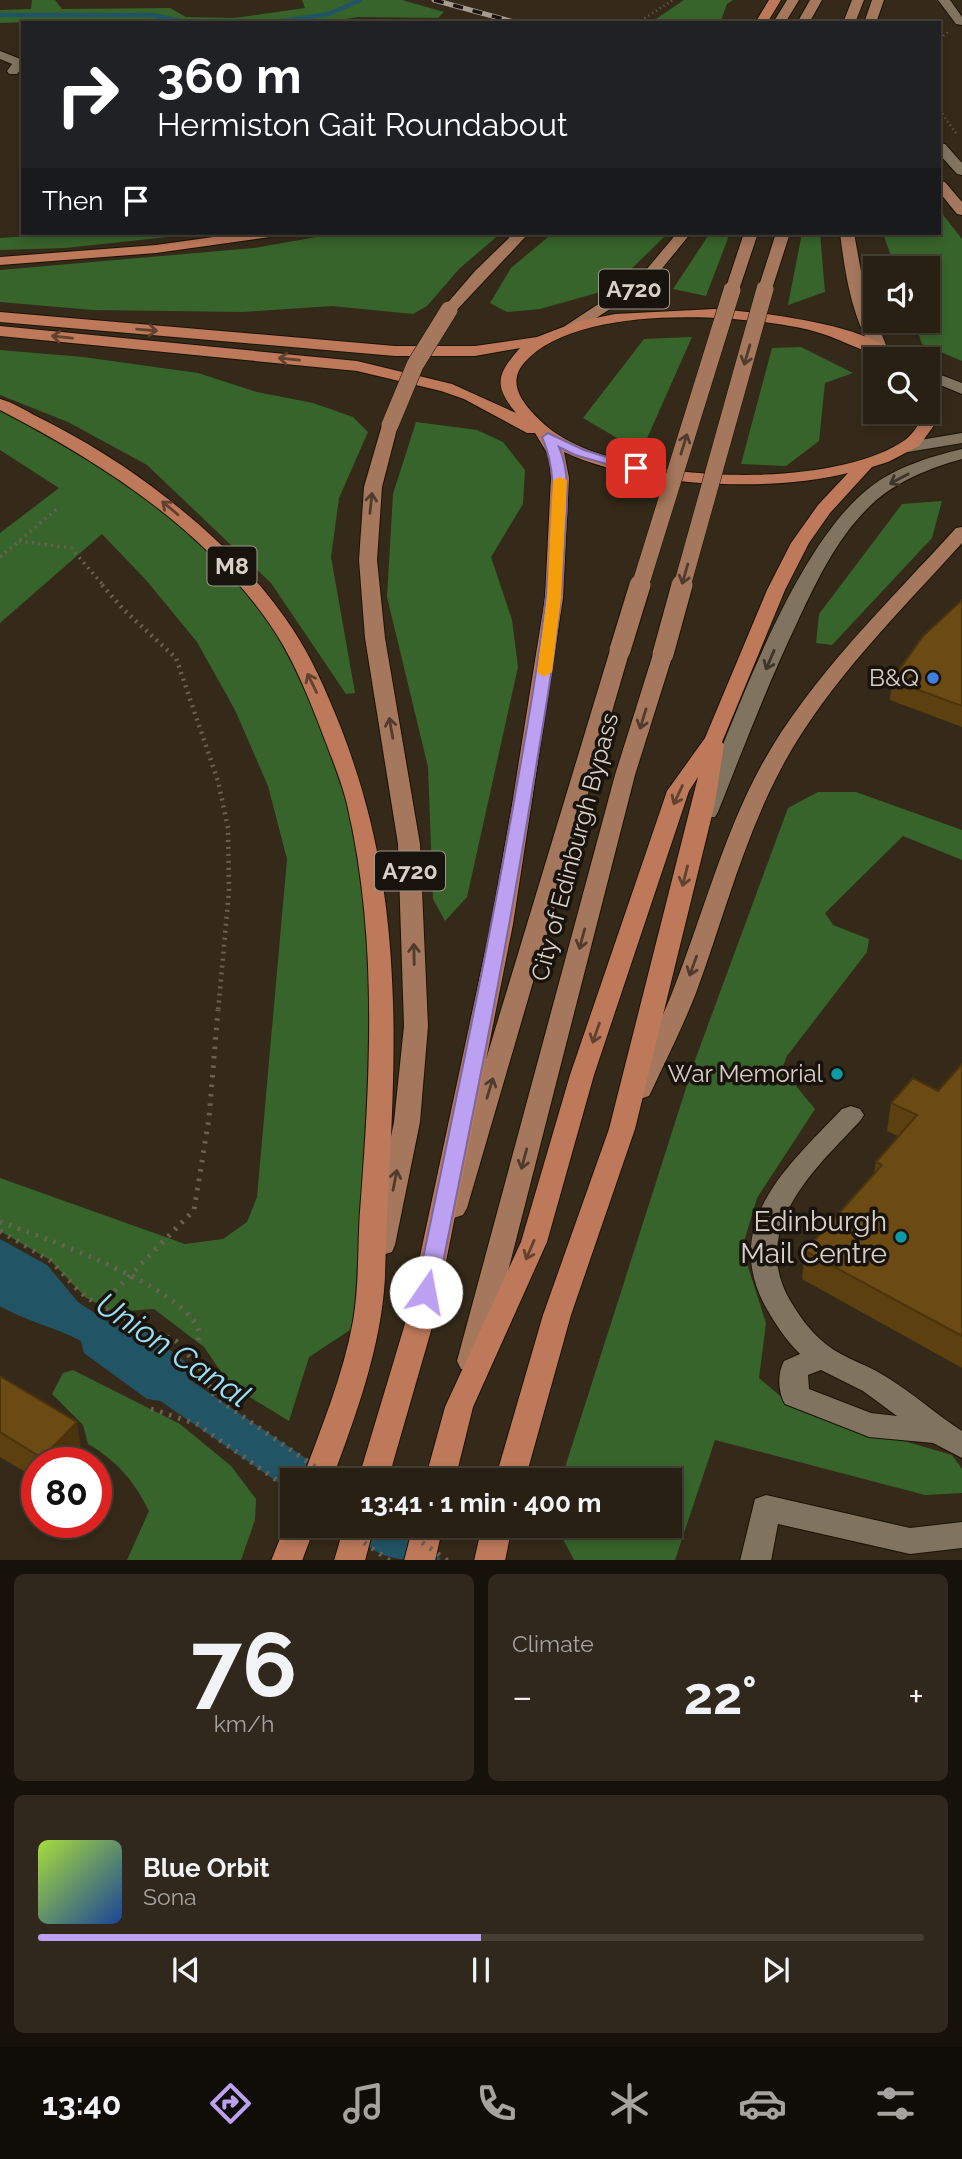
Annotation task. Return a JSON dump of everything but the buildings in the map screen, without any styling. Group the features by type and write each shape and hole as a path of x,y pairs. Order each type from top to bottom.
{"highway":[{"path":"762,21 775,0"},
{"path":"0,261 156,249 256,235"},
{"path":"0,317 407,351 475,351 546,338 595,322 636,316 676,313 740,315 823,329 872,347"},
{"path":"0,331 385,371 470,396 579,452 619,465 698,478 779,478 864,466 908,447 929,424"},
{"path":"421,1317 502,924 547,658 554,598 560,489 557,456 546,436 512,398 507,384 516,359 546,338"},
{"name":"M8","path":"0,404 81,446 122,472 159,498 218,549 275,617 298,654 332,732 360,816 379,937 380,1124 367,1319"},
{"path":"513,1468 557,1315 622,1129 694,843 715,738 776,590 800,543 824,509 864,466"},
{"path":"459,1407 534,1242 582,1075 678,791 715,738"},
{"name":"City of Edinburgh Bypass","path":"377,1468 421,1317"},
{"name":"A720","path":"321,1468 367,1319"},
{"name":"City of Edinburgh Bypass","path":"443,1468 459,1407"},
{"path":"286,1560 295,1538"},
{"path":"349,1560 355,1538"},
{"path":"419,1560 425,1538"},
{"path":"489,1560 494,1538"}],"main road":[{"path":"780,21 793,0"},
{"path":"804,21 816,0"},
{"path":"850,21 858,0"},
{"path":"871,21 877,4"},
{"path":"941,185 962,211"},
{"name":"A720","path":"367,1319 407,1122 416,1026 409,844 375,638 369,572 373,487 398,398 423,352 449,310 480,274 520,235"},
{"name":"A720","path":"570,330 646,279 682,235"},
{"name":"City of Edinburgh Bypass","path":"421,1317 620,650 750,235"},
{"name":"City of Edinburgh Bypass","path":"459,1407 625,775 663,654 782,235"},
{"path":"847,235 852,276 860,304 879,347"},
{"path":"622,1129 683,995 743,827 772,766 804,714 847,660 962,532"}],"street":[{"path":"944,0 961,22"},
{"path":"947,23 961,22"},
{"path":"0,55 20,63 12,71"},
{"path":"941,147 962,171"},
{"path":"940,380 962,389"},
{"path":"908,447 962,438"},
{"path":"694,843 773,652 816,563 840,526 869,498 889,484 933,462 962,454"},
{"path":"851,1115 800,1171 772,1208 760,1251 769,1292 798,1335 823,1357 880,1387 935,1430 962,1446"},
{"path":"823,1357 794,1370 795,1396 869,1425 935,1430"},
{"path":"755,1560 765,1508 907,1550 962,1535"}],"path":[{"path":"640,21 674,0"},
{"path":"941,112 962,143"},
{"path":"0,557 59,507"},
{"path":"19,541 71,548 124,610 176,658 218,781 228,828 229,891 209,1118 194,1210 115,1291"},
{"path":"0,1222 62,1243 180,1305 198,1328 199,1335 192,1355"},
{"path":"0,1231 50,1260 85,1297 112,1312 162,1332 187,1348 215,1397 317,1468"},
{"path":"151,1409 197,1424 280,1483"},
{"path":"358,1538 390,1560"},
{"path":"416,1538 448,1560"}],"green space":[{"path":"32,0 55,0 62,9 170,8 186,17 234,18 305,8 302,0 402,0 444,12 438,18 358,17 333,21 75,20 0,23 0,10 31,9"},
{"path":"684,0 733,0 727,4 721,21 653,21"},
{"path":"941,212 962,239 962,361 940,352 940,347 922,344 918,333 940,333 940,256 891,256 884,235 941,235"},
{"path":"45,235 186,235 65,248 0,250 0,238"},
{"path":"328,235 499,235 459,269 427,306 413,314 332,306 243,312 93,310 0,302 0,270 254,248"},
{"path":"551,235 666,235 611,289 540,309 507,312 490,303 511,268"},
{"path":"709,235 729,235 706,296 673,289"},
{"path":"802,235 820,235 825,292 788,305"},
{"path":"692,337 641,452 583,418 644,339"},
{"path":"801,347 853,373 825,383 819,441 786,466 741,464 772,348"},
{"path":"0,350 83,357 198,373 257,392 313,403 353,417 368,432 339,498 331,557 355,693 346,694 271,583 147,465 68,422 0,395"},
{"path":"0,404 122,473 251,587 319,699 372,886 367,1319 309,1357 289,1421 230,1385 204,1347 154,1309 112,1312 85,1297 50,1260 0,1231 0,1178 185,1244 223,1239 247,1222 257,1197 287,859 268,786 235,710 197,642 146,580 102,534 0,623 0,533 59,488 0,450"},
{"path":"416,422 477,430 503,442 525,470 523,504 491,557 512,620 518,667 467,897 445,921 433,899 428,767 387,597 393,494"},
{"path":"942,501 932,538 832,645 816,643 819,614 902,504"},
{"path":"818,792 856,792 962,830 962,860 903,836 825,913 833,925 869,939 867,952 787,1056 782,1069 815,1109 757,1198 742,1248 766,1323 759,1378 795,1409 952,1455 962,1469 962,1493 925,1495 715,1440 675,1560 574,1560 562,1538 682,1538 682,1468 565,1468 694,1063 788,808"},
{"path":"73,1370 180,1424 231,1466 256,1499 255,1520 241,1560 127,1560 149,1511 131,1481 112,1461 112,1447 92,1447 88,1444 83,1425 52,1394 63,1373"}],"water":[{"path":"0,1239 47,1265 78,1302 111,1324 147,1332 188,1364 201,1407 147,1399 84,1353 81,1341 0,1306"}],"pier":[{"path":"194,1373 204,1410 158,1404 175,1390"}],"waterway":[{"path":"282,21 329,14 360,0"},
{"path":"0,15 151,15 182,21"},
{"name":"Union Canal","path":"170,1387 288,1468"},
{"name":"Union Canal","path":"388,1538 420,1560"}],"railway":[{"path":"434,0 511,21"}],"slow traffic":[{"path":"544,672 554,598 560,480"}],"place":[{"name":"B&Q","path":"933,678"},
{"name":"War Memorial","path":"837,1074"},
{"name":"Edinburgh Mail Centre","path":"901,1237"}],"route":[{"path":"426,1292 502,924 547,658 554,598 560,489 557,456 548,437 579,452 636,468"}]}
